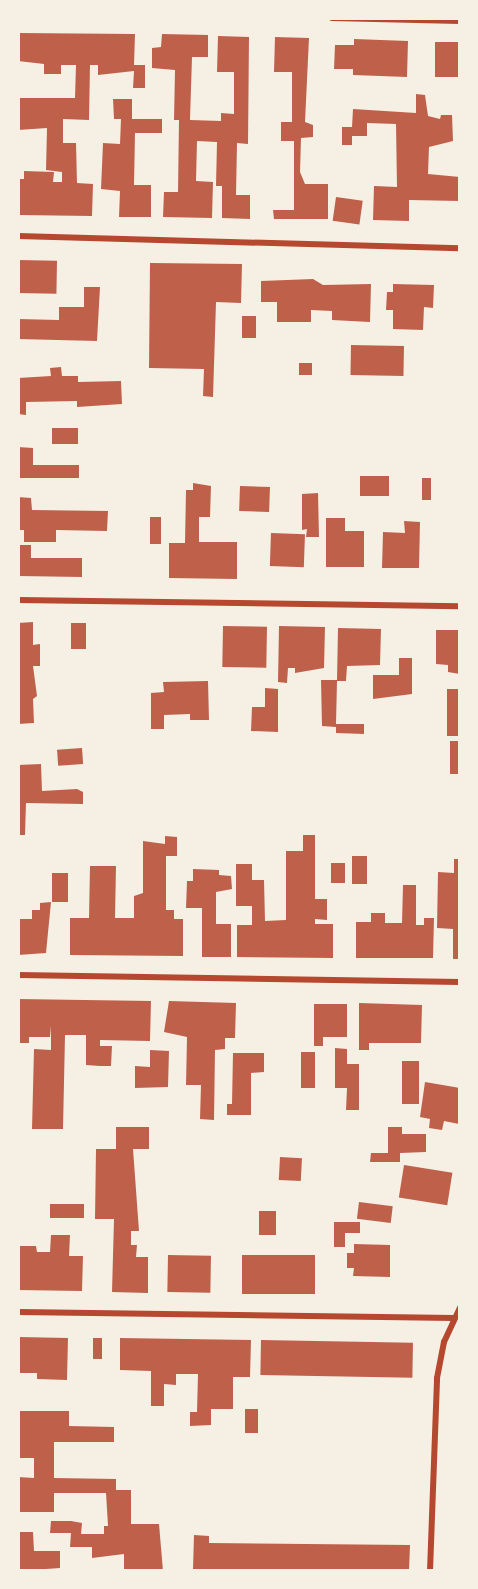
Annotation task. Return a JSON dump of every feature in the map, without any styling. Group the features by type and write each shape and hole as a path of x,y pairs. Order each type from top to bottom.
{"street":[{"path":"332,18 460,21"},
{"path":"18,236 460,248"},
{"path":"18,600 460,606"},
{"path":"18,975 460,982"},
{"path":"430,1571 437,1378 444,1342 460,1308"},
{"path":"18,1312 454,1318"}],"building":[{"path":"18,33 135,34 134,65 145,65 145,88 133,88 134,71 98,75 98,65 90,65 89,120 63,119 63,143 76,143 77,183 93,184 92,216 18,215 18,179 24,179 24,171 54,172 53,182 62,182 62,172 46,170 47,128 18,130 18,98 75,98 76,65 61,65 61,74 44,74 44,64 18,61"},
{"path":"162,34 208,35 208,57 192,57 190,120 221,121 221,113 234,114 234,72 217,72 218,36 249,37 248,144 237,143 236,195 250,195 250,219 222,218 222,186 216,186 217,142 197,141 196,181 213,182 212,218 163,217 164,192 178,192 179,120 174,120 175,70 152,68 152,48 161,47"},
{"path":"275,37 309,38 305,122 313,125 313,137 301,138 300,172 305,184 328,184 328,219 274,219 273,210 294,210 294,141 281,141 281,122 292,122 292,72 274,72"},
{"path":"354,39 408,41 407,77 353,75 353,69 334,69 335,45 354,45"},
{"path":"435,42 460,42 460,77 435,77"},
{"path":"416,94 425,95 428,116 440,119 441,115 452,115 453,141 429,147 428,174 460,177 460,201 409,200 409,221 373,220 374,186 397,187 396,124 367,123 367,136 352,136 352,145 342,145 342,127 352,127 353,109 416,113"},
{"path":"113,99 132,99 132,119 162,119 162,133 135,133 134,185 151,185 151,217 119,217 120,191 101,189 103,143 120,144 121,119 114,119"},
{"path":"336,197 363,201 359,225 333,221"},
{"path":"18,260 57,261 56,294 18,293"},
{"path":"150,263 242,264 241,303 216,302 213,397 203,396 204,369 149,368"},
{"path":"313,279 323,285 371,284 370,322 332,320 332,311 311,310 311,322 277,322 277,302 261,302 261,281"},
{"path":"393,284 434,285 433,308 424,307 423,330 393,329 393,310 386,310 387,292 393,292"},
{"path":"84,287 100,287 97,341 18,339 18,319 59,320 59,307 84,307"},
{"path":"242,316 256,316 256,338 242,338"},
{"path":"351,345 404,346 403,376 350,375"},
{"path":"299,363 312,363 312,375 299,375"},
{"path":"61,367 62,376 78,376 78,382 121,381 122,404 77,407 77,401 26,402 26,415 18,414 18,378 51,376 50,368"},
{"path":"52,428 78,428 78,444 52,444"},
{"path":"18,447 33,448 33,465 79,465 79,478 18,478"},
{"path":"360,476 389,476 389,496 360,496"},
{"path":"422,478 431,478 431,500 422,500"},
{"path":"193,483 211,486 210,517 199,517 199,542 237,542 237,579 169,578 169,543 185,543 186,490 193,490"},
{"path":"240,486 270,487 269,512 239,511"},
{"path":"318,493 319,537 306,537 307,529 302,530 302,494"},
{"path":"18,497 31,498 32,510 108,511 107,531 56,530 56,542 24,542 24,530 18,530"},
{"path":"150,517 161,517 161,544 150,544"},
{"path":"326,518 345,518 345,531 364,531 364,567 326,567"},
{"path":"404,521 420,522 419,568 382,568 383,532 405,533"},
{"path":"271,533 305,534 304,567 270,566"},
{"path":"18,545 31,545 31,558 82,558 82,577 18,576"},
{"path":"33,622 33,645 40,644 40,666 33,666 37,696 33,699 34,723 18,724 18,623"},
{"path":"71,623 86,623 86,649 71,649"},
{"path":"223,626 267,627 266,668 222,667"},
{"path":"279,626 325,627 324,668 295,673 295,668 288,668 287,683 278,682"},
{"path":"338,628 381,629 380,665 347,666 346,681 337,681 336,724 364,724 364,734 336,733 336,727 322,726 321,680 337,680"},
{"path":"436,630 460,630 460,674 448,672 448,665 436,664"},
{"path":"399,658 412,658 412,694 373,699 373,675 399,675"},
{"path":"208,681 209,720 190,720 190,714 164,715 164,729 151,729 151,693 164,692 163,682"},
{"path":"265,688 278,689 278,732 251,731 252,707 265,707"},
{"path":"447,689 460,689 460,736 447,736"},
{"path":"450,741 460,741 460,774 450,774"},
{"path":"82,748 83,764 58,766 57,750"},
{"path":"41,764 42,791 77,789 83,792 83,804 26,803 25,835 18,835 18,765"},
{"path":"303,835 315,835 315,899 327,899 327,920 315,919 315,924 333,924 333,958 237,957 237,925 252,925 252,906 236,906 236,864 252,864 252,880 264,880 265,921 286,920 286,851 303,851"},
{"path":"165,836 177,837 177,856 166,856 166,910 174,910 174,919 183,919 183,956 70,955 70,918 89,918 90,866 116,866 115,918 134,918 134,896 143,893 143,841 165,844"},
{"path":"352,856 367,856 367,884 352,884"},
{"path":"454,859 460,859 460,959 453,959 453,929 437,928 438,872 454,873"},
{"path":"331,863 345,863 345,883 331,883"},
{"path":"193,869 219,870 219,875 231,876 232,889 216,892 216,924 231,924 231,957 202,957 202,908 186,908 187,881 193,881"},
{"path":"52,873 68,873 68,902 52,902"},
{"path":"403,885 416,885 416,925 424,925 424,918 434,918 433,958 356,958 356,922 371,922 371,913 385,913 385,923 402,923"},
{"path":"51,902 46,953 18,955 18,919 32,919 32,910 40,910 40,903"},
{"path":"18,999 151,1001 150,1041 100,1040 100,1046 112,1046 111,1066 100,1066 86,1065 86,1035 65,1035 63,1129 32,1129 34,1049 51,1050 51,1026 50,1037 29,1037 29,1043 18,1043"},
{"path":"169,1001 236,1003 235,1038 225,1038 225,1049 215,1050 214,1120 200,1119 201,1085 186,1085 187,1037 164,1032"},
{"path":"359,1003 422,1005 421,1043 369,1043 369,1050 359,1050"},
{"path":"314,1004 347,1004 347,1037 323,1037 323,1046 314,1046"},
{"path":"335,1048 347,1049 347,1064 359,1064 359,1110 346,1110 347,1088 335,1088"},
{"path":"150,1050 169,1051 168,1087 135,1088 135,1066 150,1067"},
{"path":"301,1052 315,1052 315,1088 301,1088"},
{"path":"233,1053 264,1053 264,1072 251,1073 251,1115 227,1115 227,1104 232,1104"},
{"path":"402,1061 419,1061 419,1104 402,1104"},
{"path":"425,1082 460,1088 459,1124 444,1121 442,1130 429,1128 430,1119 420,1117"},
{"path":"116,1127 149,1127 149,1149 133,1149 139,1231 131,1231 131,1245 137,1245 136,1257 148,1257 148,1293 112,1292 114,1219 95,1219 96,1149 116,1149"},
{"path":"388,1127 402,1127 402,1134 426,1134 426,1152 400,1153 400,1162 370,1162 371,1153 388,1153"},
{"path":"280,1157 302,1158 301,1181 279,1180"},
{"path":"404,1165 452,1173 447,1205 399,1198"},
{"path":"359,1202 393,1206 391,1223 357,1219"},
{"path":"50,1204 84,1204 84,1218 50,1218"},
{"path":"259,1211 276,1211 276,1235 259,1235"},
{"path":"334,1222 360,1222 360,1233 345,1233 345,1247 334,1247"},
{"path":"51,1235 70,1235 69,1256 83,1256 82,1291 18,1290 20,1246 36,1246 37,1252 50,1252"},
{"path":"354,1244 390,1245 390,1277 353,1276 354,1268 347,1268 347,1253 354,1253"},
{"path":"168,1255 211,1256 210,1293 167,1292"},
{"path":"242,1255 315,1255 315,1294 242,1294"},
{"path":"19,1337 68,1338 67,1380 37,1379 37,1373 18,1373"},
{"path":"93,1338 102,1338 102,1359 93,1359"},
{"path":"120,1338 251,1340 250,1377 233,1377 233,1409 211,1409 211,1425 190,1426 190,1412 197,1412 198,1374 176,1374 176,1385 164,1384 164,1406 151,1406 151,1371 120,1370"},
{"path":"261,1340 413,1343 412,1378 260,1375"},
{"path":"245,1409 258,1409 258,1433 245,1433"},
{"path":"19,1411 69,1411 69,1426 114,1427 114,1442 54,1442 54,1478 116,1479 116,1490 131,1490 131,1524 159,1524 163,1571 124,1571 124,1554 92,1558 92,1547 70,1547 71,1533 50,1533 51,1521 71,1521 82,1523 81,1534 104,1534 104,1526 108,1526 106,1493 54,1493 54,1512 18,1512 18,1477 34,1478 34,1458 18,1458"},
{"path":"18,1532 33,1532 34,1551 60,1551 60,1568 18,1571"},
{"path":"194,1535 209,1536 209,1543 410,1545 409,1571 193,1569"}]}
